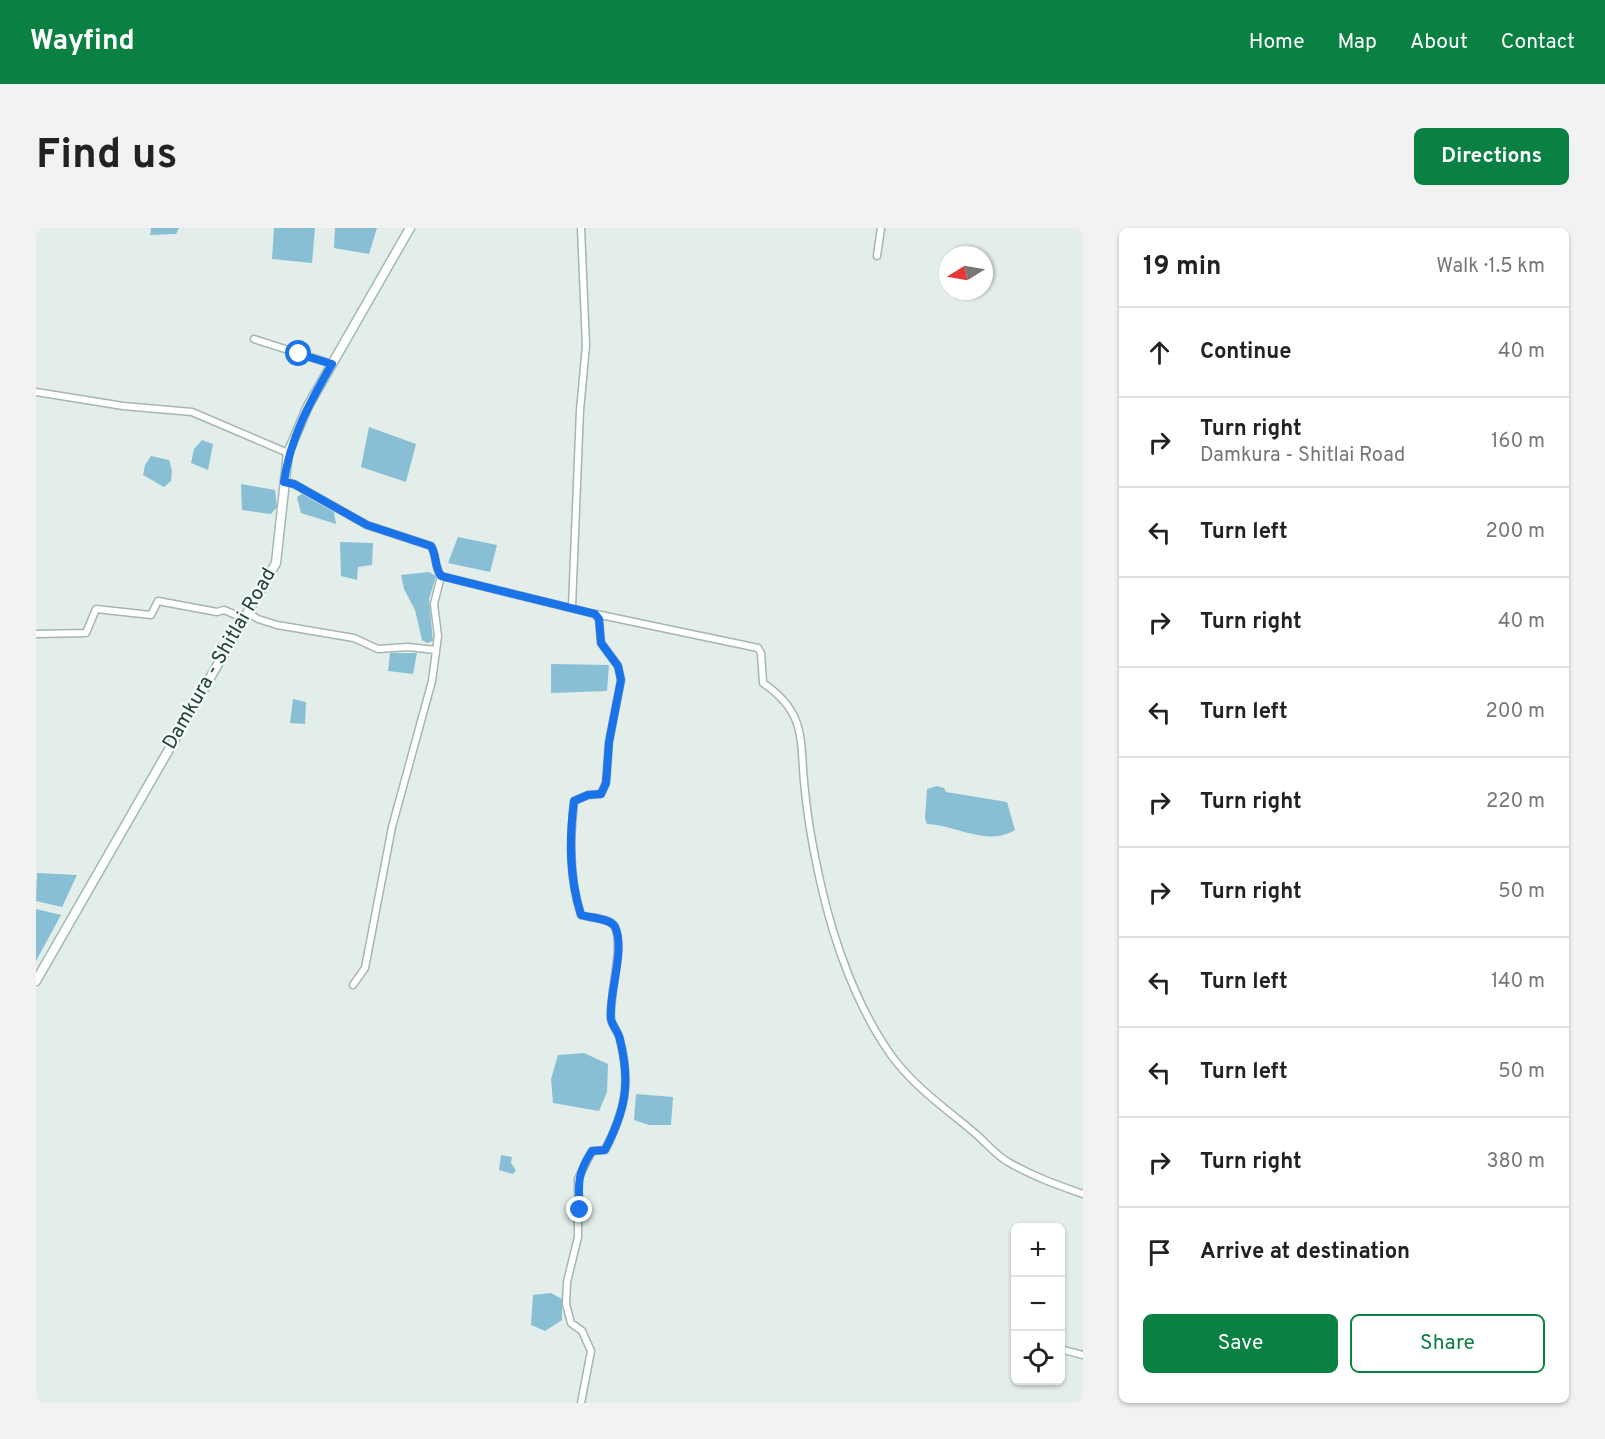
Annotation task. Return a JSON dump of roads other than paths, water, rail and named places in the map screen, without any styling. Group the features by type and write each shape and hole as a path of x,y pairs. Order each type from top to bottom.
{"street":[{"name":"Damkura - Shitlai Road","path":"36,981 276,563 288,453 308,406 410,228"},
{"path":"572,607 580,410 586,346 580,228"},
{"path":"877,256 881,228"},
{"path":"254,339 332,364"},
{"path":"36,393 123,406 192,412 288,453"},
{"path":"284,482 294,484 367,525 431,546 435,554 435,569 441,576 595,614 758,648 761,653 763,683 783,696 800,730 805,791 821,884 834,931 853,985 892,1057 936,1103 1006,1161 1042,1180 1083,1194"},
{"path":"353,985 364,968 386,850 432,681 438,636 434,604 441,576"},
{"path":"36,634 86,633 96,609 151,615 158,601 217,612 224,610 276,625 354,638 378,649 408,647 436,651"},
{"path":"581,1403 591,1351 582,1331 571,1323 566,1304 567,1282 578,1237 578,1179 592,1151 605,1150 618,1124 625,1104 626,1075 620,1036 611,1020 617,942 615,928 611,922 581,915 574,892 571,870 574,801 588,795 601,794 606,783 609,742 621,680 618,666 601,643 599,619 595,614"},
{"path":"1065,1350 1083,1355"}],"water":[{"path":"151,228 179,228 176,234 150,235"},
{"path":"274,228 315,228 312,263 272,259"},
{"path":"335,228 377,228 369,254 334,248"},
{"path":"369,427 416,444 406,482 361,467"},
{"path":"202,440 213,444 208,470 191,463 194,449"},
{"path":"151,456 169,460 172,470 171,481 164,487 143,475 145,465"},
{"path":"241,484 275,490 277,507 271,514 242,510"},
{"path":"302,494 334,512 336,524 301,513 297,497"},
{"path":"458,537 497,545 490,572 448,563"},
{"path":"340,542 373,543 372,565 358,567 357,580 341,576"},
{"path":"429,572 436,576 429,599 433,641 427,643 422,640 415,610 404,589 401,575"},
{"path":"390,653 417,653 413,674 388,671"},
{"path":"551,664 609,665 607,691 551,693"},
{"path":"293,699 306,702 305,724 290,723"},
{"path":"937,786 944,788 946,792 1007,802 1015,830 1004,835 982,836 927,824 925,818 927,789"},
{"path":"37,873 77,875 62,907 36,901"},
{"path":"36,909 61,915 36,961"},
{"path":"584,1053 608,1064 607,1092 599,1111 553,1103 551,1079 558,1055"},
{"path":"636,1094 673,1097 671,1125 649,1125 634,1120"},
{"path":"501,1155 512,1157 511,1163 516,1170 513,1174 499,1170"},
{"path":"551,1293 562,1299 562,1320 545,1331 531,1325 533,1295"}]}
